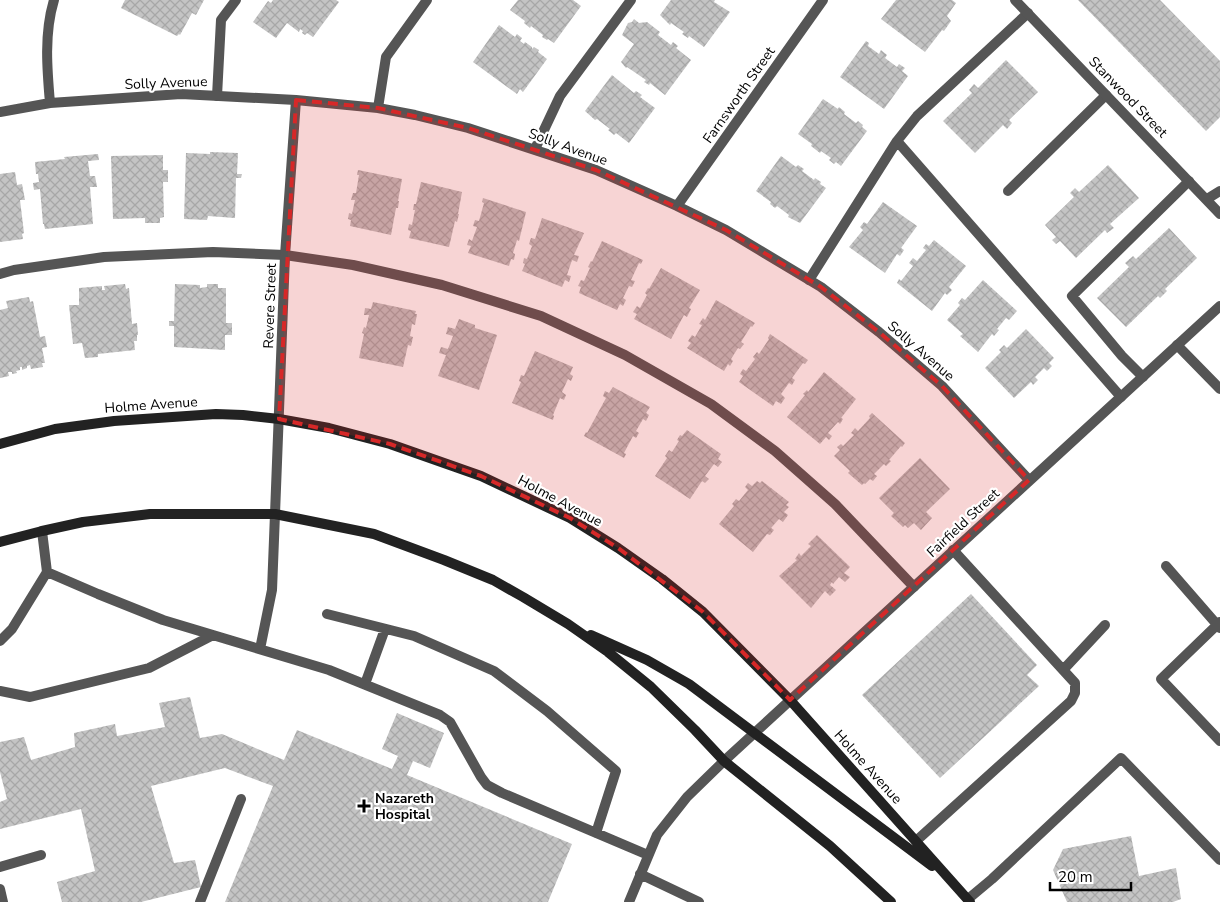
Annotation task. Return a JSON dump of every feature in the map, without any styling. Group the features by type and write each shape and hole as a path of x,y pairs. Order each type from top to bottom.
{"main road":[{"name":"Holme Avenue","path":"0,444 54,429 114,421 216,414 279,419 329,428 390,444 481,476 570,518 618,548 703,612 790,700 969,900"},
{"path":"0,542 83,522 150,514 274,514 374,534 444,560 493,580 568,624 608,652 651,687 724,761 830,846 891,902"},
{"path":"568,624 647,660 689,684 948,878"}],"street":[{"path":"50,103 46,65 54,0"},
{"path":"217,96 221,20 236,0"},
{"path":"378,108 386,57 427,0"},
{"path":"535,149 560,96 631,0"},
{"name":"Farnsworth Street","path":"677,206 823,0"},
{"name":"Stanwood Street","path":"1015,0 1220,214"},
{"path":"809,280 897,141 917,116 1028,13"},
{"name":"Solly Avenue","path":"0,112 50,103 180,94 296,100 378,108 415,115 468,128 596,170 726,230 821,287 879,332 942,386 1029,480"},
{"path":"1008,191 1106,95"},
{"name":"Revere Street","path":"260,649 272,590 285,255 296,100"},
{"path":"897,141 1121,397"},
{"path":"1143,377 1122,356 1072,296 1189,181"},
{"path":"1207,200 1220,191"},
{"path":"0,274 14,270 104,257 213,252 285,255 353,265 442,285 541,316 625,355 711,404 775,451 835,504 914,587"},
{"name":"Fairfield Street","path":"629,902 657,834 688,797 754,733 1220,306"},
{"path":"1177,345 1220,389"},
{"path":"0,641 12,629 47,572 42,531"},
{"path":"916,841 1071,701 1075,693 1075,683 953,550"},
{"path":"1166,566 1219,625 1161,679 1220,741"},
{"path":"47,572 163,620 330,670 440,715 450,722 481,777 487,784 502,793 648,855"},
{"path":"327,614 414,636 494,671 547,711 616,771 596,833"},
{"path":"1063,670 1105,625"},
{"path":"365,684 385,629"},
{"path":"0,691 30,697 149,668 213,635"},
{"path":"969,900 1121,758 1220,860"},
{"path":"200,902 241,800"},
{"path":"0,867 41,855"},
{"path":"640,874 695,901"},
{"path":"0,889 3,902"}],"highlighted area":[{"path":"296,100 378,108 468,128 596,170 726,230 821,287 879,332 942,386 1029,480 790,700 703,612 618,548 570,518 481,476 390,444 279,419"}],"building":[{"path":"125,0 204,0 196,15 192,13 180,35 177,36 121,8"},
{"path":"273,0 336,0 339,2 313,37 307,33 305,35 300,29 299,32 287,23 276,38 253,22 268,1 271,3"},
{"path":"518,0 573,0 581,6 554,43 542,37 543,35 531,26 530,28 524,23 525,21 510,10"},
{"path":"671,0 715,0 714,2 730,12 704,47 689,36 688,38 682,34 684,32 671,23 670,25 660,15"},
{"path":"896,0 952,0 956,3 947,16 951,21 925,52 881,19"},
{"path":"1078,0 1160,0 1220,61 1220,117 1206,131"},
{"path":"634,19 639,23 647,22 660,32 658,35 671,45 673,42 678,46 676,48 691,60 665,95 650,83 649,85 644,82 646,80 626,68 621,62 634,44 622,35 628,23"},
{"path":"499,25 515,37 517,34 522,38 520,41 524,44 525,42 532,49 534,47 539,50 538,52 547,59 523,92 520,89 517,94 473,62"},
{"path":"866,41 869,43 868,46 879,54 881,50 887,55 885,58 897,67 899,64 905,68 902,71 908,76 884,109 840,77"},
{"path":"1006,60 1038,92 1009,120 1012,123 1007,129 1003,125 975,153 943,121 972,93 969,90 974,84 978,88"},
{"path":"612,75 634,93 636,91 642,95 640,97 655,108 629,143 616,133 614,135 608,130 610,129 585,111"},
{"path":"823,99 838,109 839,107 845,112 844,114 856,123 858,121 867,131 841,166 836,162 834,164 829,160 831,158 821,151 820,153 811,146 812,144 798,134"},
{"path":"210,152 238,153 237,174 242,174 241,178 236,178 235,218 208,216 207,220 184,219 186,153 210,154"},
{"path":"98,154 99,160 88,161 90,176 95,176 97,187 90,187 93,224 45,229 40,189 34,190 33,183 39,182 35,162"},
{"path":"163,155 163,170 168,170 168,182 163,182 164,217 160,218 160,223 145,223 145,218 113,219 111,156"},
{"path":"781,156 796,167 798,165 804,169 802,171 814,180 815,178 821,182 820,184 826,188 800,223 788,217 789,215 777,206 775,208 770,204 771,202 756,191"},
{"path":"1108,165 1139,198 1110,224 1114,228 1107,233 1105,230 1076,258 1060,241 1056,244 1052,240 1056,237 1045,225 1074,197 1070,193 1075,188 1079,192"},
{"path":"358,170 402,179 398,208 396,208 391,235 350,226 351,220 348,219 349,213 352,214 355,200 351,200 353,193 356,193"},
{"path":"15,172 17,185 22,184 25,200 20,200 23,239 0,242 0,174"},
{"path":"421,182 462,192 459,214 457,222 455,221 449,247 409,238 411,231 408,230 409,224 412,225 415,210 413,210 414,204 416,204"},
{"path":"483,198 526,212 519,241 517,240 513,253 515,254 514,260 511,259 509,266 468,253 471,246 467,245 469,239 472,241 477,227 473,226 475,220 479,221 484,203 482,202"},
{"path":"883,202 917,226 901,248 904,250 900,256 897,254 885,273 849,247 863,230 860,227 864,222 867,224"},
{"path":"542,218 584,233 574,255 579,256 577,262 572,260 567,275 571,276 569,282 565,280 562,287 522,271 525,264 523,263 524,258 527,259 532,246 529,244 531,238 535,239"},
{"path":"1169,228 1197,258 1165,289 1167,291 1160,298 1158,296 1126,327 1097,298 1129,267 1125,263 1133,256 1136,259"},
{"path":"934,240 966,266 949,287 952,290 947,295 945,293 932,311 897,283 899,279 901,281 913,266 909,263 913,258 917,261 926,250 923,248 926,244 929,246"},
{"path":"602,241 643,260 641,264 639,263 631,280 635,281 632,287 629,286 623,298 626,300 623,306 620,304 617,310 579,293 581,287 578,286 581,280 584,281 590,268 588,267"},
{"path":"661,268 700,290 689,308 691,309 687,317 684,315 671,339 634,319 637,314 633,312 637,306 640,308 647,295 645,293"},
{"path":"983,280 1017,311 1009,320 1006,318 997,329 999,330 994,336 992,334 978,352 960,336 963,334 947,320 960,305 958,303 962,298 965,300"},
{"path":"125,284 126,289 129,288 132,324 137,323 138,335 137,341 134,341 135,350 98,354 98,357 85,358 82,343 73,344 69,305 79,305 79,288 102,286 102,290 105,290 104,286"},
{"path":"175,284 200,285 200,288 207,287 207,284 218,284 218,288 226,288 226,323 232,323 232,335 225,335 225,350 174,347 174,326 169,326 169,321 174,321"},
{"path":"29,297 30,302 33,301 40,337 45,336 47,347 42,348 45,363 42,363 43,367 31,369 30,365 22,370 22,367 20,367 20,370 16,371 17,373 12,374 12,372 8,372 9,376 0,378 0,310 8,308 6,301"},
{"path":"716,300 755,323 741,342 744,344 740,349 738,348 731,359 733,361 730,366 728,364 724,371 687,348 691,343 688,341 692,335 695,337 702,325 699,324 703,318 705,320"},
{"path":"373,302 416,311 415,325 412,324 410,336 413,337 411,346 408,345 403,367 359,358 364,334 362,333 364,327 366,328 369,315 364,315 365,308 371,309"},
{"path":"459,319 475,325 475,328 497,335 479,390 438,376 446,355 439,353 441,347 448,349 453,336 446,334 448,327 455,329"},
{"path":"1026,329 1054,358 1049,363 1052,366 1047,371 1044,368 1035,377 1038,380 1033,385 1031,382 1014,398 985,368 1001,352 999,350 1004,345 1007,348"},
{"path":"770,334 808,360 805,364 803,363 792,378 795,380 792,385 789,383 781,394 785,398 781,404 776,401 773,406 739,382 743,376 740,374 743,369 746,371 755,359 753,357 757,352 759,354 769,339"},
{"path":"535,351 573,367 570,374 573,376 571,381 568,379 562,392 566,395 564,400 560,398 553,415 553,420 512,403 521,382 519,381 521,375 524,376"},
{"path":"824,372 856,399 841,418 843,419 840,424 838,422 828,433 832,436 829,440 826,437 820,444 787,417 805,395 803,394 807,390 808,392"},
{"path":"613,387 650,407 646,413 649,415 646,421 643,419 636,431 639,433 636,438 633,436 624,453 626,454 624,458 584,436 606,398 603,396 605,391 609,393"},
{"path":"872,413 905,443 889,460 891,461 886,466 884,464 874,474 877,476 873,481 870,479 862,485 848,473 850,471 834,456 840,450 837,447 841,444 843,446 854,435 851,433 855,428 858,431"},
{"path":"687,430 721,454 718,459 722,462 718,467 714,464 705,476 709,479 705,483 702,481 690,499 655,476 667,458 665,456 669,450 672,452 679,441 677,440 680,435 682,436"},
{"path":"920,458 950,489 926,512 932,518 921,530 914,523 908,528 905,525 903,527 891,516 894,513 879,498"},
{"path":"757,481 760,483 762,481 789,502 786,505 789,507 784,512 788,515 783,522 779,519 771,528 774,530 770,535 767,534 753,552 719,524 734,506 732,504 736,499 739,501 748,490 745,487 748,483 752,486"},
{"path":"817,535 850,567 844,573 850,577 845,582 839,577 833,584 832,582 830,585 836,590 830,596 825,591 811,608 779,576 797,560 795,559 799,553 801,556 811,546 808,544"},
{"path":"971,594 1037,665 1027,675 1039,686 940,778 862,695"},
{"path":"190,697 200,738 222,734 284,760 297,730 392,769 398,756 382,749 397,713 444,733 430,768 413,761 407,775 572,844 548,902 225,902 273,786 225,768 151,786 174,863 195,860 201,887 141,902 62,902 57,882 95,871 81,809 0,829 0,802 7,799 0,772 0,742 24,737 31,760 75,747 74,733 115,724 117,736 165,727 159,703"},
{"path":"1131,836 1139,876 1176,868 1181,899 1173,902 1067,902 1053,870 1063,849"}],"place":[{"name":"Nazareth Hospital","path":"364,806"}]}
